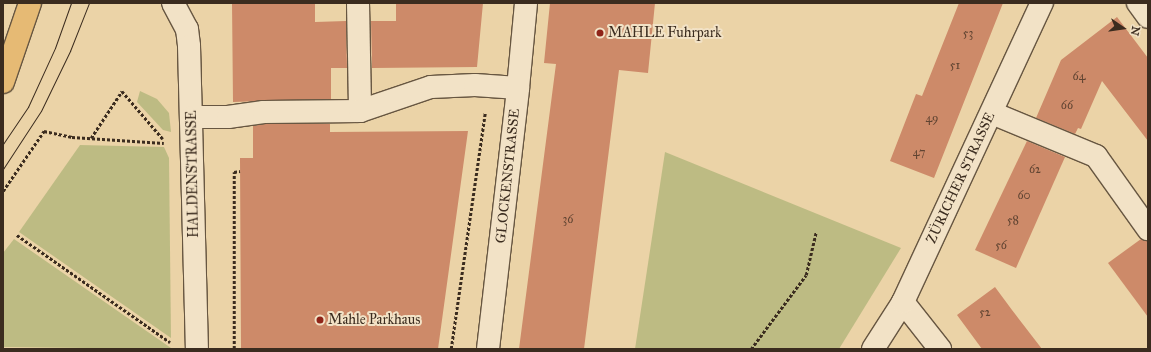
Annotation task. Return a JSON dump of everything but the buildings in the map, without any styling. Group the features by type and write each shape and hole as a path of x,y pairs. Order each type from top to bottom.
{"main road":[{"path":"3,82 30,3"}],"street":[{"name":"HALDENSTRASSE","path":"173,3 187,29 192,117 197,349"},
{"path":"358,3 360,111"},
{"name":"GLOCKENSTRASSE","path":"488,349 518,88 526,3"},
{"name":"ZÜRICHER STRASSE","path":"873,349 903,302 1042,3"},
{"path":"1138,3 1148,17"},
{"path":"192,117 228,117 264,112 360,111 431,87 489,86 518,88"},
{"path":"992,113 1096,156 1148,229"},
{"path":"903,302 940,349"}],"path":[{"path":"451,349 489,86"},
{"path":"3,191 44,131 91,138 167,143 122,91 91,138"},
{"path":"234,349 234,172 240,171"},
{"path":"751,349 806,275 816,232"},
{"path":"17,235 164,339"}],"shaded area":[{"path":"140,91 157,99 169,113 171,132 163,130 137,102"},
{"path":"80,145 164,147 169,158 171,338 19,232"},
{"path":"665,152 901,248 839,349 635,349"},
{"path":"14,239 171,349 3,347 3,253"}],"tram line":[{"path":"3,144 28,107 55,48 71,3"},
{"path":"3,169 41,111 70,51 89,3"}],"place":[{"name":"MAHLE Fuhrpark","path":"600,33"},
{"name":"Mahle Parkhaus","path":"320,320"}]}
